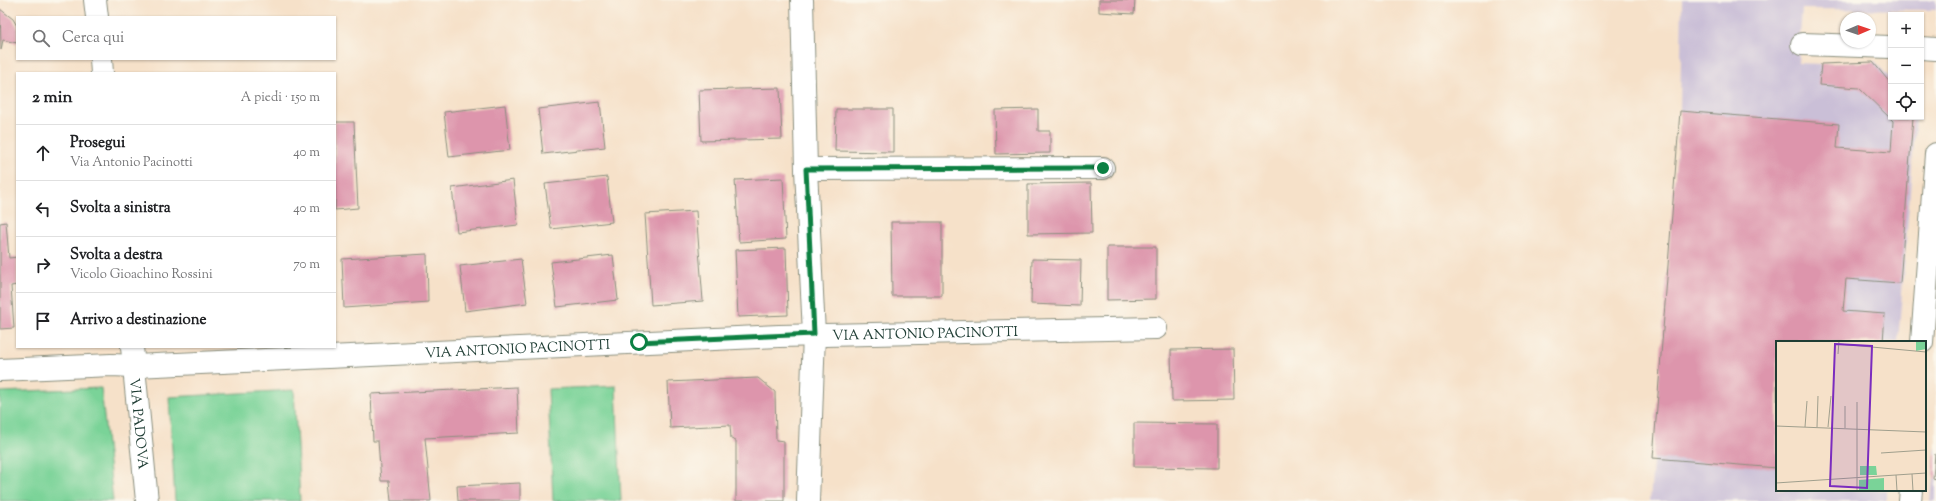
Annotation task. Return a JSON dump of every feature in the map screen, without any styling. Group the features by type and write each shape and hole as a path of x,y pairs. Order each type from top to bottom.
{"street":[{"path":"95,0 96,16"},
{"path":"802,0 806,169 814,334 808,501"},
{"path":"1802,44 1888,47"},
{"path":"1924,48 1936,49"},
{"path":"100,60 102,72"},
{"path":"1922,341 1936,154"},
{"path":"806,169 1103,168"},
{"name":"VIA ANTONIO PACINOTTI","path":"0,370 111,365 134,357 814,334 1156,328"},
{"name":"VIA PADOVA","path":"134,357 147,501"},
{"path":"1910,501 1911,491"}],"shaded area":[{"path":"1682,0 1936,0 1936,10 1802,9 1798,63 1821,64 1873,62 1874,60 1888,76 1888,120 1916,120 1898,341 1776,341 1776,491 1886,491 1886,501 1650,501 1680,111"},
{"path":"1936,441 1936,501 1931,501 1933,478"}],"green space":[{"path":"616,386 621,501 553,501 548,389"},
{"path":"101,388 113,501 0,501 0,392"},
{"path":"294,390 300,501 175,501 169,397"}],"building":[{"path":"1099,0 1135,0 1134,14 1099,12"},
{"path":"0,9 13,19 16,24 16,43 3,40 1,50"},
{"path":"1873,62 1888,80 1888,116 1859,88 1819,85 1821,64"},
{"path":"780,88 782,139 701,141 699,90"},
{"path":"600,102 605,147 543,154 538,109"},
{"path":"505,105 510,150 449,157 444,112"},
{"path":"836,109 893,109 893,152 835,151"},
{"path":"1038,109 1038,131 1050,131 1050,153 996,154 995,110"},
{"path":"1680,111 1839,124 1837,148 1891,152 1892,120 1913,120 1900,283 1846,279 1843,311 1885,314 1883,341 1776,341 1776,468 1653,458"},
{"path":"336,122 354,122 358,208 336,210"},
{"path":"607,177 612,222 551,229 545,184"},
{"path":"783,178 786,239 739,242 735,180"},
{"path":"513,180 518,225 457,232 452,188"},
{"path":"1091,183 1092,233 1028,234 1028,184"},
{"path":"696,211 703,301 651,305 645,214"},
{"path":"6,222 9,258 16,257 16,285 11,286 14,328 0,329 0,223"},
{"path":"891,222 942,222 942,296 892,296"},
{"path":"1107,247 1156,247 1156,299 1107,300"},
{"path":"786,248 788,315 738,317 735,250"},
{"path":"427,254 428,302 344,308 342,259"},
{"path":"613,255 618,300 557,307 551,262"},
{"path":"521,259 527,303 465,311 460,266"},
{"path":"1032,259 1081,260 1080,306 1031,304"},
{"path":"1233,349 1234,400 1172,401 1171,350"},
{"path":"758,378 775,392 776,440 784,441 784,501 736,501 736,441 731,439 730,425 670,428 668,382"},
{"path":"517,387 519,433 425,438 431,501 391,501 389,481 381,481 378,441 373,441 371,394"},
{"path":"1134,423 1217,424 1217,468 1134,467"},
{"path":"1936,454 1936,479 1933,478"},
{"path":"520,483 520,501 458,501 457,486"}],"route":[{"path":"639,342 814,334 806,169 1103,168"}]}
